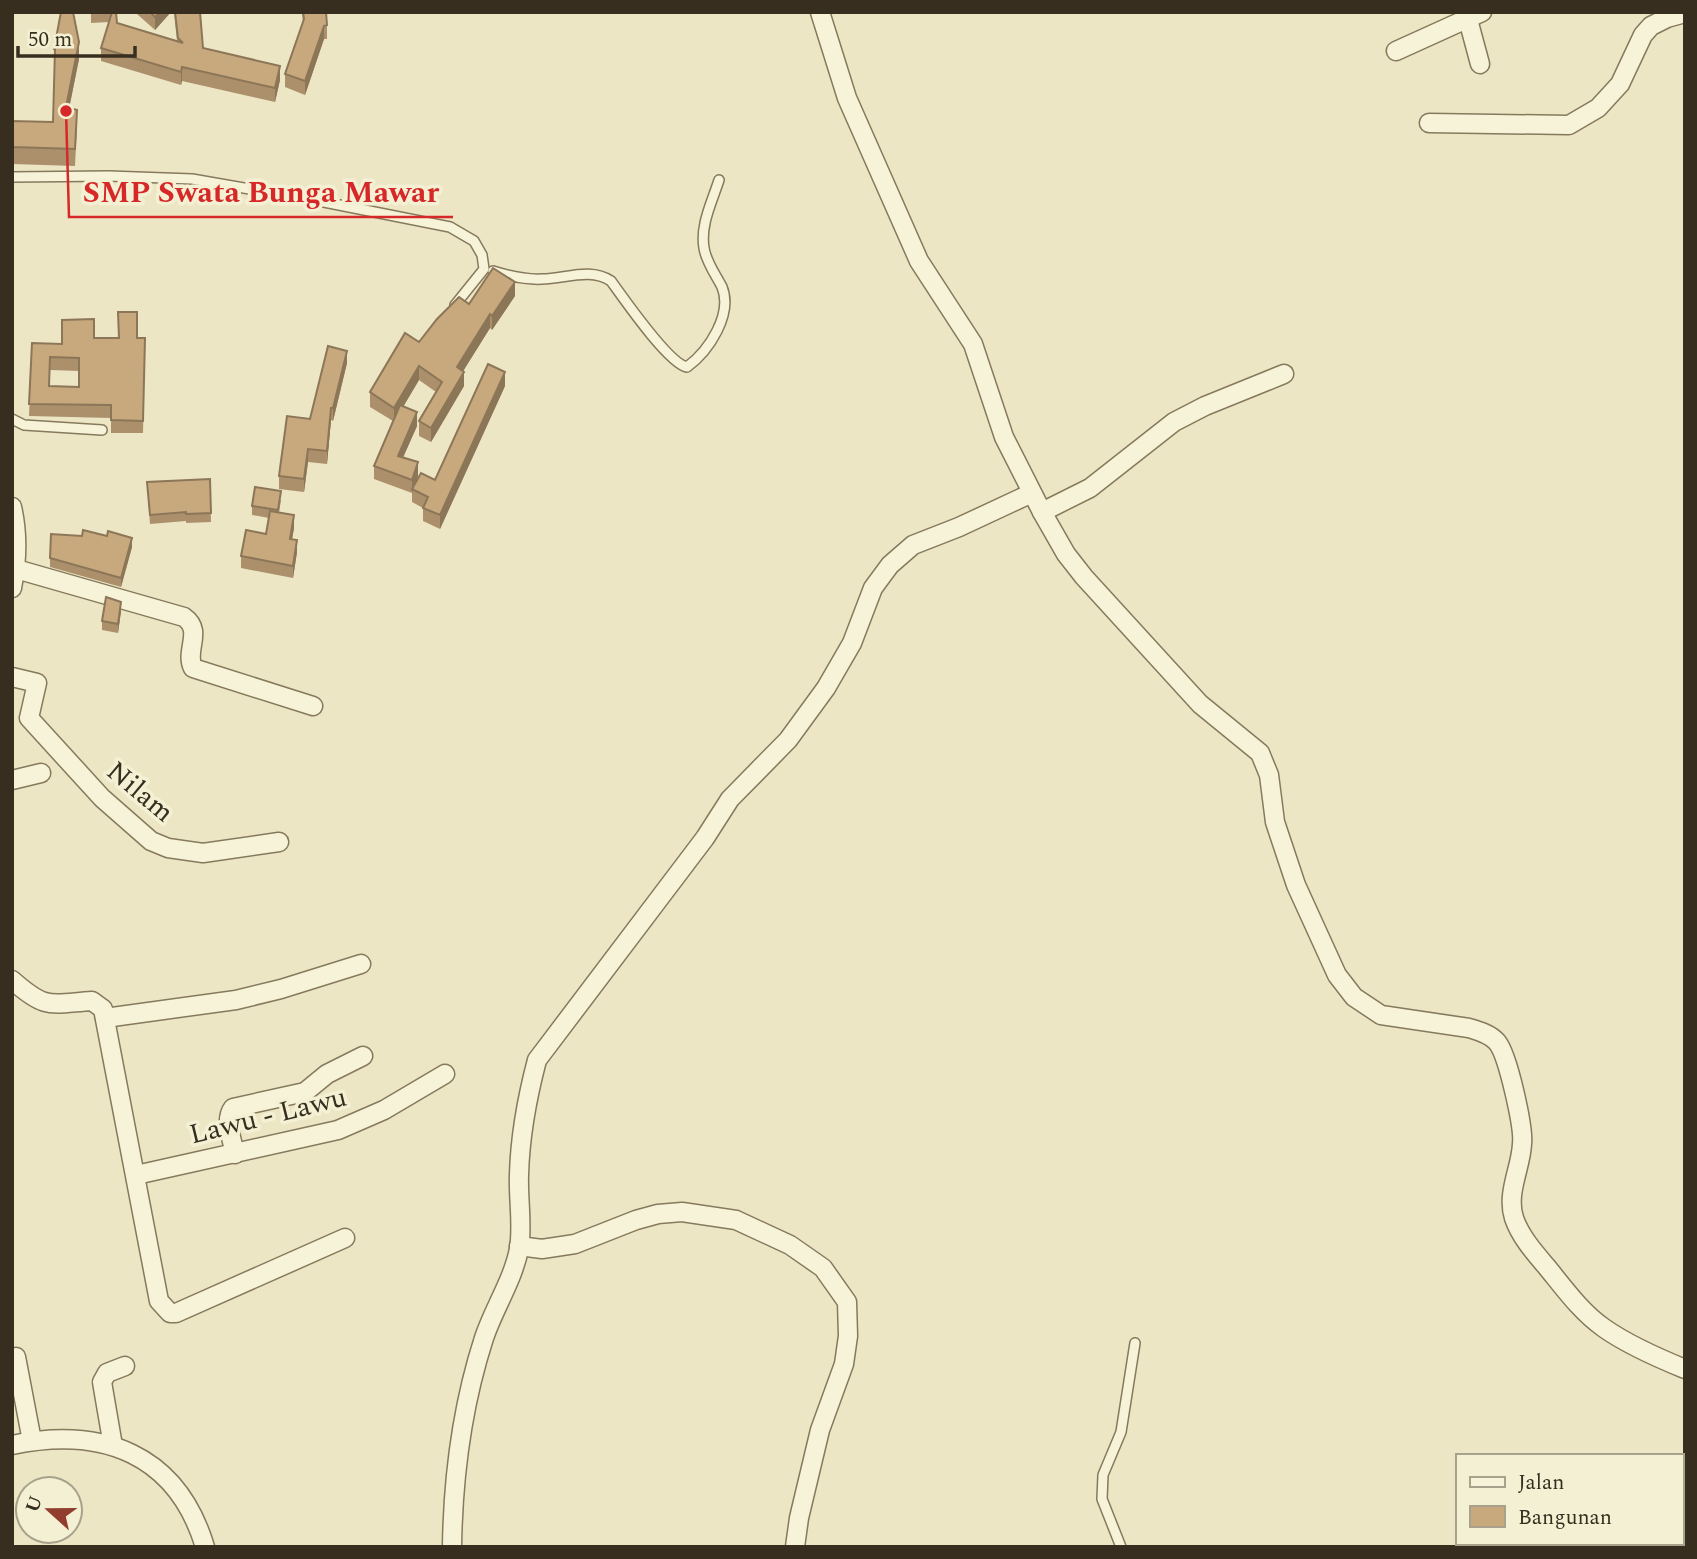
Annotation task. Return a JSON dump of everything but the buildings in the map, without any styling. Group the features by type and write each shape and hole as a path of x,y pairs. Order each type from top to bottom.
{"street":[{"path":"820,12 847,98 919,261 973,344 1004,437 1066,554 1084,578 1200,704 1260,753 1269,775 1275,822 1296,885 1337,975 1354,997 1381,1015 1451,1024 1480,1031 1497,1041 1508,1069 1522,1133 1521,1156 1513,1189 1514,1218 1530,1247 1581,1307 1605,1328 1685,1369"},
{"path":"1429,123 1569,125 1598,108 1620,83 1643,35 1651,26 1685,13"},
{"path":"1395,51 1472,14 1480,64"},
{"path":"1042,512 1090,488 1174,422 1205,406 1284,374"},
{"path":"452,1547 452,1500 461,1431 487,1329 515,1264 519,1245 520,1144 525,1105 537,1060 705,838 730,799 788,740 808,713 847,653 865,606 881,575 913,545 1032,493"},
{"path":"12,507 16,534 16,569 12,588"},
{"path":"16,569 184,617 194,629 190,660 194,668 313,706"},
{"name":"Nilam","path":"12,677 37,683 29,718 102,798 151,841 168,848 202,853 279,842"},
{"path":"12,780 41,773"},
{"path":"106,1018 236,1000 361,964"},
{"path":"12,980 28,994 48,1004 95,1002 103,1009 159,1301 170,1312 176,1313 345,1238"},
{"path":"235,1154 228,1120 233,1108 305,1092 327,1074 363,1056"},
{"name":"Lawu - Lawu","path":"136,1175 338,1130 384,1110 445,1074"},
{"path":"519,1245 542,1249 575,1244 636,1220 681,1212 736,1220 790,1245 823,1268 846,1302 848,1336 844,1364 820,1430 794,1547"},
{"path":"16,1357 32,1441"},
{"path":"113,1446 102,1382 107,1373 125,1366"},
{"path":"12,1445 60,1440 113,1446 154,1465 182,1494 205,1547"}],"lane":[{"path":"12,177 192,179 450,227 474,242 482,255 485,269 446,314"},
{"path":"485,269 509,276 541,279 594,273 604,277 611,281 678,364 688,366 715,332 725,309 724,294 703,246 707,218 719,180"},
{"path":"12,419 24,425 102,430"},
{"path":"1122,1547 1102,1499 1103,1475 1121,1432 1135,1343"}],"place":[{"name":"SMP Swata Bunga Mawar","path":"66,111"}]}
